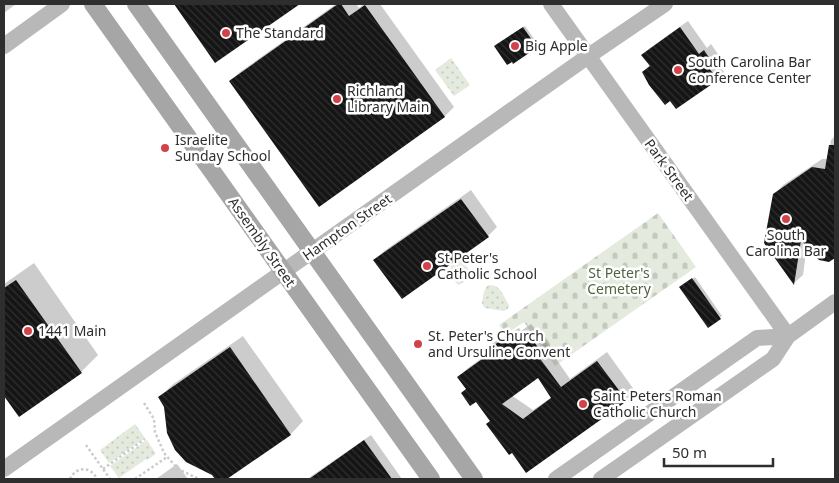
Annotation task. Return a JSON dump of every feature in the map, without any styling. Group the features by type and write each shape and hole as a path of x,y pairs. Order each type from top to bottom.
{"main road":[{"path":"4,46 62,4"},
{"name":"Assembly Street","path":"93,4 431,479"},
{"path":"136,4 474,479"},
{"name":"Park Street","path":"551,4 788,336"},
{"name":"Hampton Street","path":"8,469 587,56 665,4"},
{"path":"600,479 773,359 788,336 835,302"},
{"path":"556,479 757,338 788,336"}],"path":[{"path":"144,403 154,419 159,444 167,457 178,469 198,479"},
{"path":"103,469 144,440"},
{"path":"86,444 110,479"},
{"path":"135,479 167,457"},
{"path":"70,479 75,472 84,469 92,472 97,479"}],"green space":[{"path":"451,58 470,85 454,96 435,70"},
{"name":"St Peter's Cemetery","path":"658,213 696,267 555,366 524,322 506,334 499,325"},
{"path":"461,260 472,276 459,285 449,272 451,266"},
{"path":"488,285 496,286 501,291 509,305 508,309 504,311 485,308 482,304 484,292"},
{"path":"135,424 145,438 109,463 100,450"},
{"path":"147,440 156,454 119,478 110,466"}],"building":[{"name":"The Standard","path":"174,4 300,4 215,63"},
{"name":"Richland Library Main","path":"338,4 341,4 349,16 365,5 445,117 319,207 229,81"},
{"name":"Big Apple","path":"523,27 536,46 513,64 512,62 507,65 494,46"},
{"name":"South Carolina Bar Conference Center","path":"680,27 699,54 704,50 714,65 709,68 718,80 676,109 670,101 665,105 649,85 642,72 650,66 641,55"},
{"path":"829,145 835,145 835,258 829,262 819,260 801,240 794,285 764,243 773,194 812,167 825,169"},
{"path":"461,199 489,237 402,299 373,260"},
{"path":"692,278 721,319 708,328 679,287"},
{"name":"1441 Main","path":"16,280 82,373 19,417 4,396 4,288"},
{"name":"Saint Peters Roman Catholic Church","path":"522,332 529,341 535,343 542,354 541,360 561,387 597,361 627,401 526,473 512,453 509,455 486,424 490,421 476,402 470,406 461,393 466,389 457,377 485,357 482,352 509,336 511,339","holes":["538,378 551,398 523,419 502,404"]},
{"path":"230,347 291,435 227,479 215,479 212,475 186,462 175,450 167,433 164,407 158,397"},
{"path":"364,440 392,479 309,479"}],"place":[{"name":"The Standard","path":"226,33"},
{"name":"Big Apple","path":"515,46"},
{"name":"South Carolina Bar Conference Center","path":"678,70"},
{"name":"Richland Library Main","path":"337,99"},
{"name":"Israelite Sunday School","path":"165,148"},
{"name":"South Carolina Bar","path":"786,219"},
{"name":"St Peter's Catholic School","path":"427,266"},
{"name":"1441 Main","path":"28,331"},
{"name":"St. Peter's Church and Ursuline Convent","path":"418,344"},
{"name":"Saint Peters Roman Catholic Church","path":"583,404"}]}
